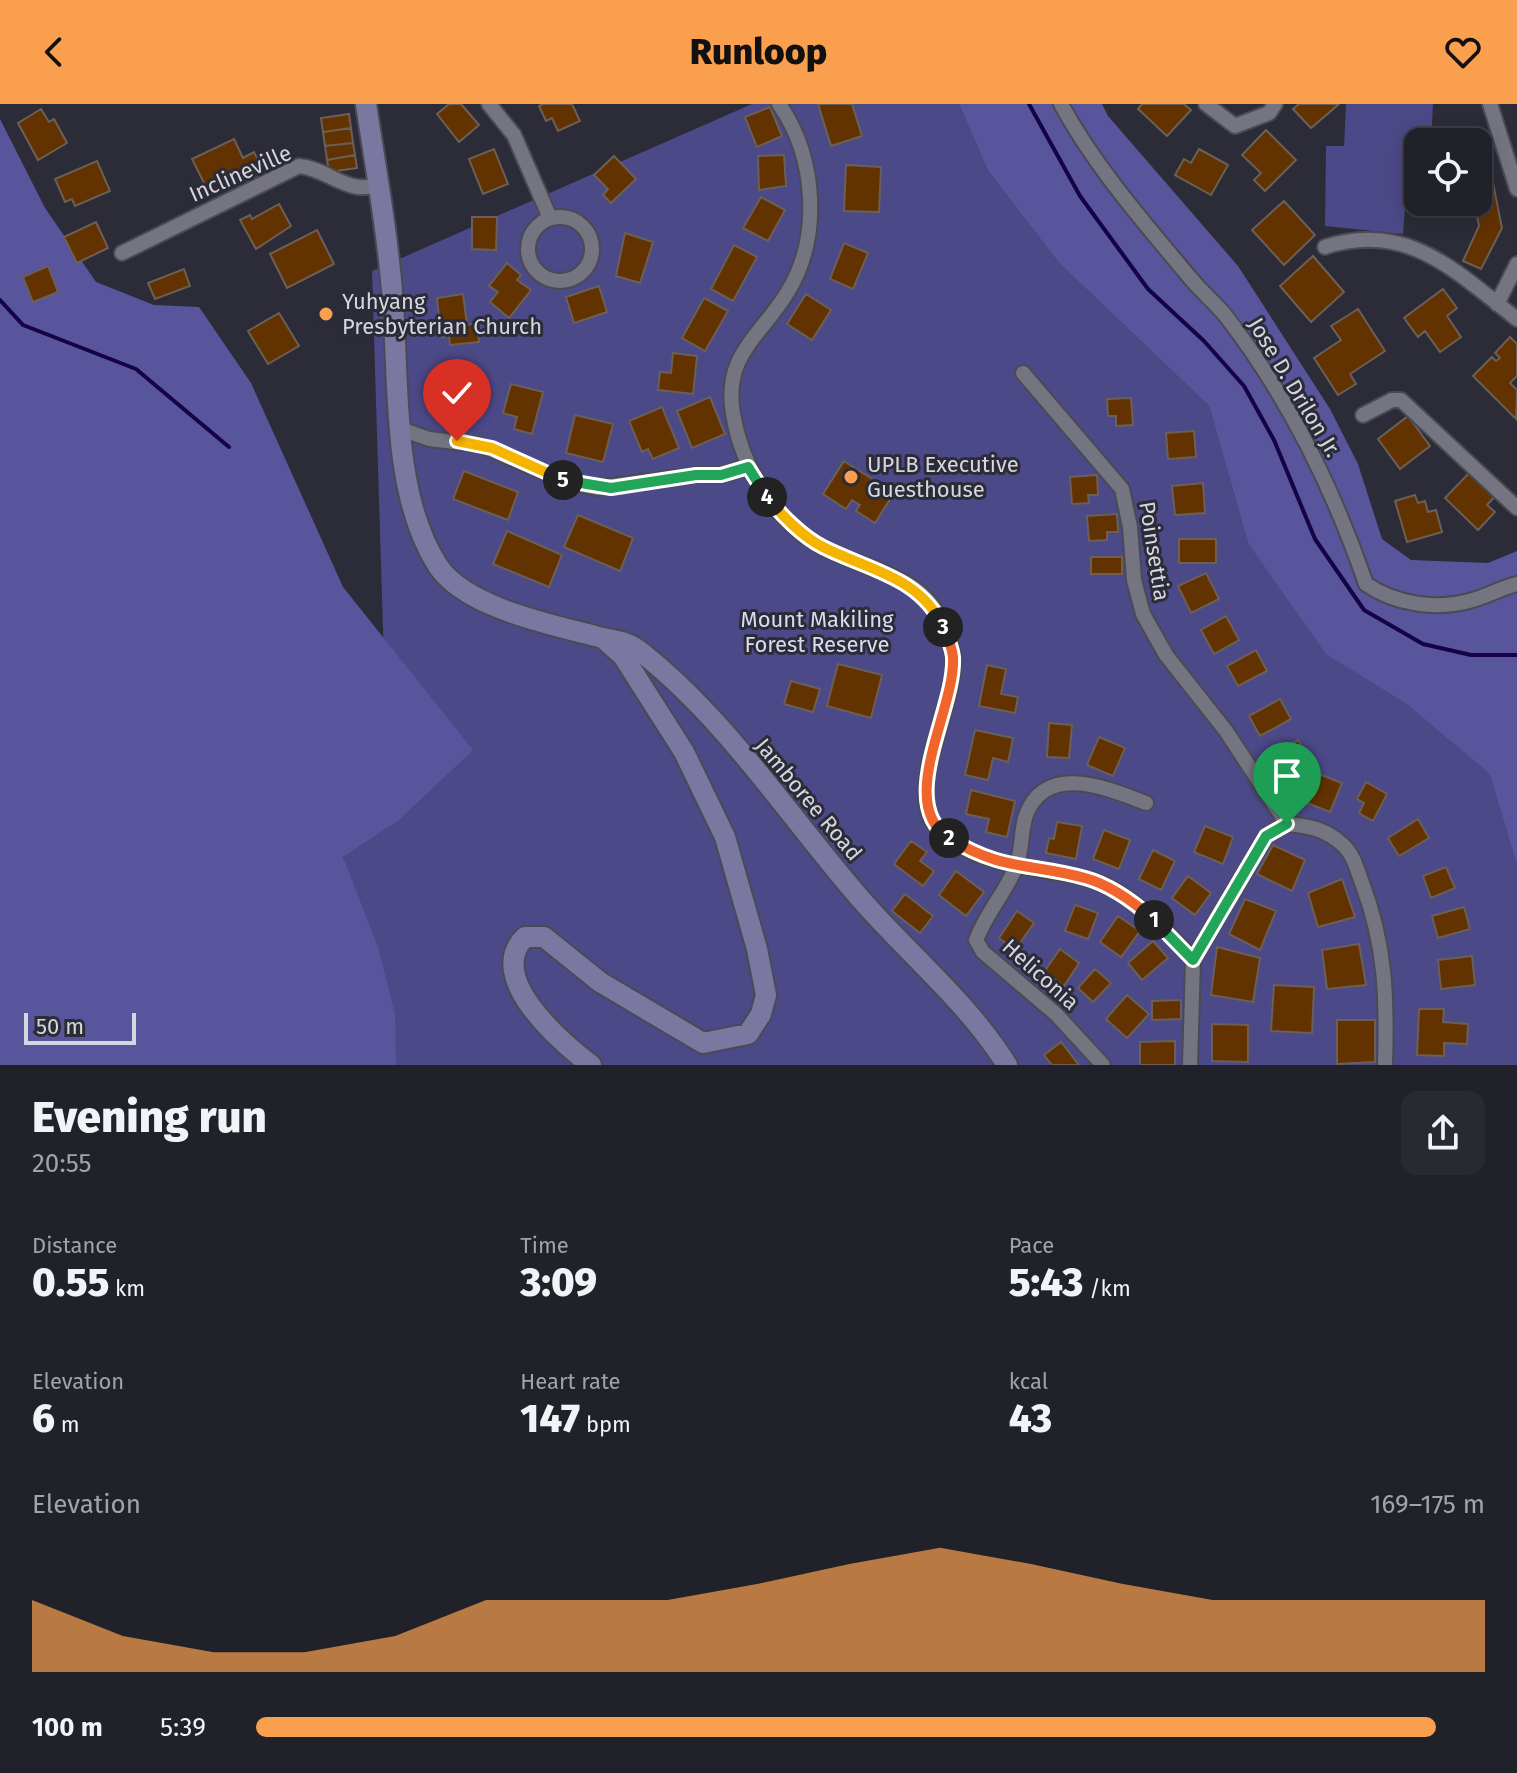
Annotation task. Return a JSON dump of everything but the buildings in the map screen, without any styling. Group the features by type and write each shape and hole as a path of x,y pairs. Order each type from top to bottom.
{"main road":[{"name":"Jamboree Road","path":"366,104 393,302 401,429 419,529 438,567 469,596 604,639 627,642 686,694 858,897 973,1016 1007,1065"},
{"path":"591,1065 536,1017 521,990 515,955 517,946 525,937 544,937 600,982 703,1043 748,1034 761,1014 766,995 757,949 725,837 684,752 623,656 604,639"}],"street":[{"path":"489,104 514,135 550,218"},
{"path":"779,104 790,120 804,160 811,215 797,275 735,366 733,415 748,467 773,505 820,546 885,573 920,592 936,612 953,655 948,702 924,785 927,808 939,832 986,858 1016,868 1087,879 1114,891 1160,925 1193,960"},
{"name":"Jose D. Drilon Jr.","path":"1061,104 1074,128 1159,241 1225,315 1280,398 1311,447 1366,584 1384,597 1443,604 1470,601 1517,584"},
{"path":"1206,104 1235,126 1269,113 1275,104"},
{"path":"1490,104 1517,189"},
{"name":"Inclineville","path":"122,253 299,166 317,168 350,188 378,185"},
{"path":"550,218 577,220 589,234 591,260 572,279 545,277 528,255 535,228 550,218"},
{"path":"1325,247 1344,241 1409,245 1437,256 1517,319"},
{"path":"1497,304 1517,264"},
{"name":"Poinsettia","path":"1023,373 1122,489 1130,527 1134,580 1143,614 1166,655 1226,731 1287,824"},
{"path":"1363,415 1392,400 1401,400 1517,508"},
{"path":"401,429 429,439 480,445 568,482 597,488 696,475 721,475 748,467"},
{"path":"1016,868 1027,813 1050,787 1066,783 1097,785 1146,803"},
{"path":"1190,1065 1193,960 1266,836 1287,824 1315,826 1345,846 1354,861 1381,939 1387,1016 1385,1065"},
{"name":"Heliconia","path":"1016,868 985,917 976,940 983,952 1056,1014 1103,1065"}],"green space":[{"name":"Mount Makiling Forest Reserve","path":"752,104 959,104 988,171 1059,263 1209,406 1248,543 1517,681 1517,1065 396,1065 343,856 389,826 372,271"},
{"path":"1346,104 1433,104 1432,128 1404,128 1403,234 1325,226 1326,146 1344,146"}],"shaded area":[{"path":"959,104 1102,104 1108,116 1238,266 1330,409 1358,464 1382,539 1411,560 1488,563 1517,551 1517,864 1490,774 1407,704 1326,654 1248,543 1209,406 1059,263 988,171"},
{"path":"0,119 45,208 96,282 154,305 199,307 251,383 343,587 473,750 399,820 343,857 378,947 395,1014 396,1065 0,1065"}],"waterway":[{"path":"1029,104 1080,196 1148,289 1204,341 1244,386 1274,440 1315,539 1364,610 1423,644 1471,655 1517,655"},
{"path":"0,300 23,325 136,369 229,447"}],"place":[{"name":"Yuhyang Presbyterian Church","path":"326,314"},
{"name":"UPLB Executive Guesthouse","path":"851,477"}],"route":[{"path":"457,441 492,448 568,482 597,488 696,475 721,475 748,467 773,505 820,546 885,573 920,592 936,612 953,655 948,702 924,785 927,808 939,832 986,858 1016,868 1087,879 1114,891 1141,908 1170,933 1193,960 1266,836 1287,824"}]}
